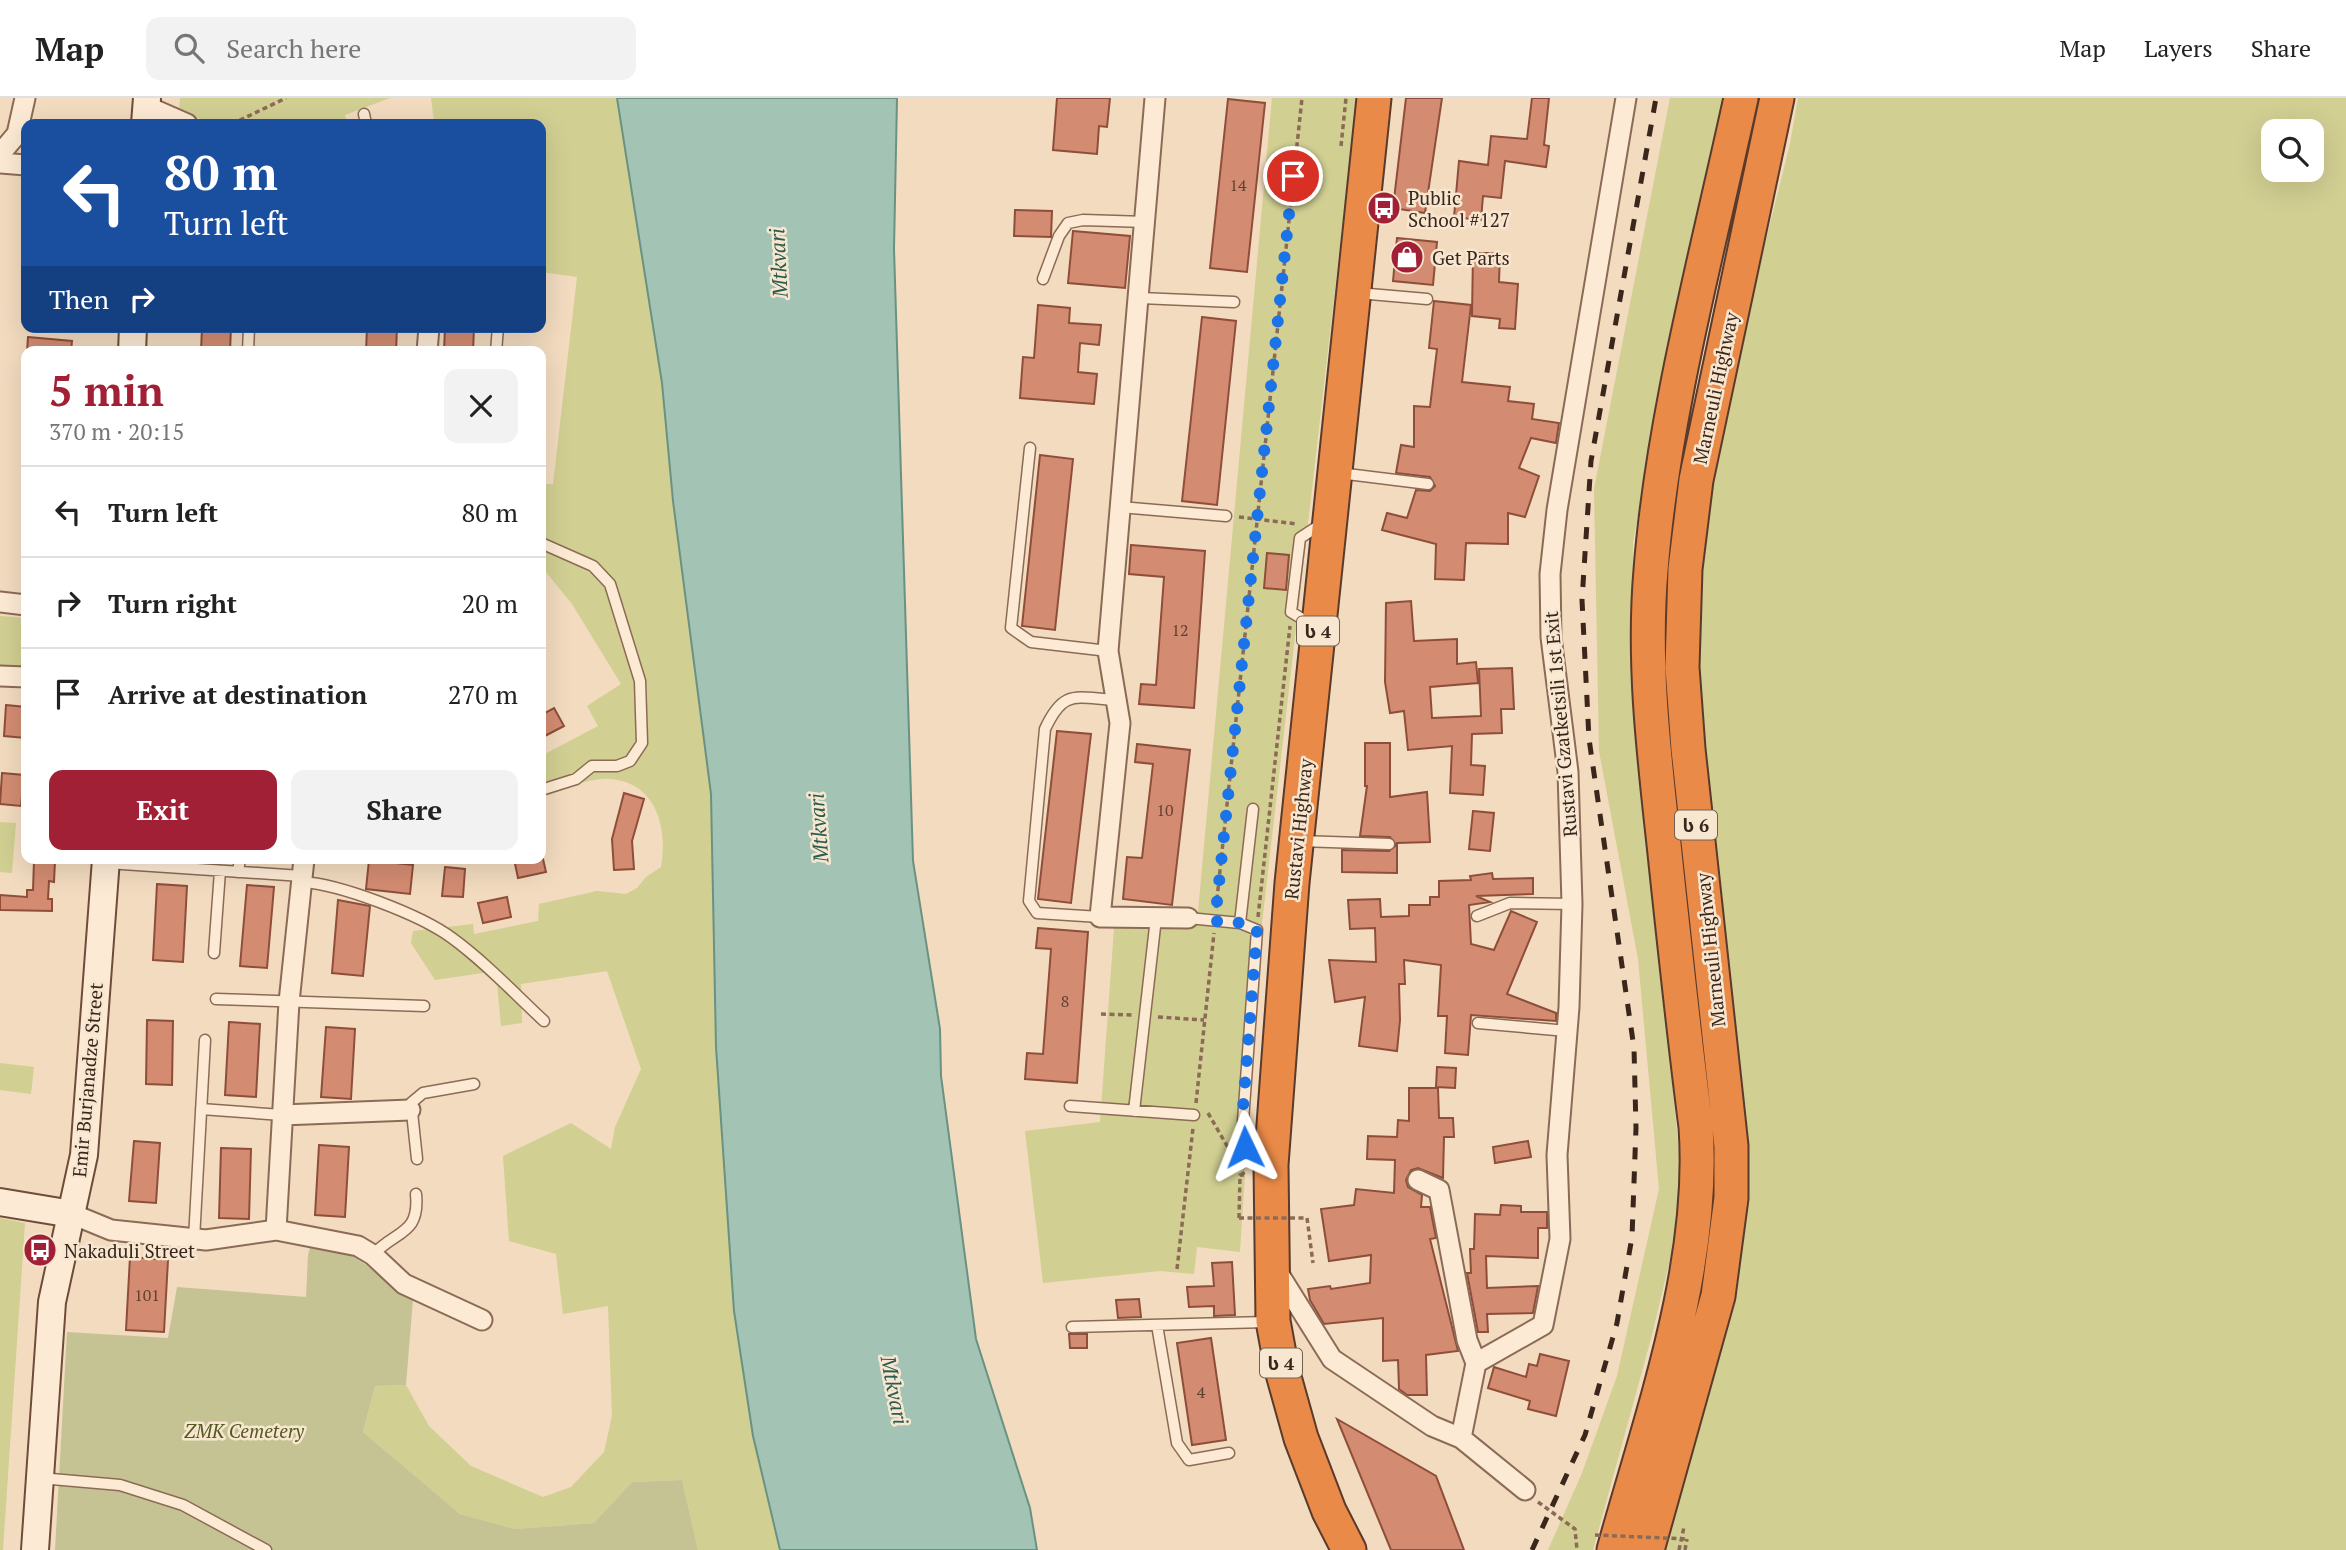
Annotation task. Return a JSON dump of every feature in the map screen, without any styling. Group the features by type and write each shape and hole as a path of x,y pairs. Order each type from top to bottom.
{"highway":[{"name":"Rustavi Highway","path":"1349,1550 1329,1511 1301,1438 1282,1370 1273,1321 1271,1165 1296,841 1305,621 1316,522 1335,472 1374,98"},
{"name":"Marneuli Highway","path":"1604,1543 1661,1381 1695,1227 1699,1164 1658,786 1650,692 1648,624 1656,518 1670,432 1741,98"},
{"name":"Marneuli Highway","path":"1647,1550 1718,1296 1731,1198 1731,1146 1688,749 1682,667 1685,569 1698,467 1777,98"}],"street":[{"path":"0,154 17,134 25,98"},
{"path":"1155,98 1108,651 1120,723 1100,917 1188,918"},
{"name":"Rustavi Gzatketsili 1st Exit","path":"1476,1363 1544,1325 1560,1239 1557,1154 1567,1031 1572,904 1568,772 1551,637 1550,574 1557,510 1626,98"},
{"path":"146,110 172,119"},
{"path":"0,163 21,165"},
{"path":"0,602 21,604"},
{"path":"0,676 21,677"},
{"name":"Emir Burjanadze Street","path":"35,1550 52,1302 84,1155 106,864"},
{"path":"276,1230 289,1002 303,872"},
{"path":"282,1115 410,1110"},
{"path":"1418,1180 1439,1191 1467,1340 1476,1363 1461,1438"},
{"path":"0,1202 72,1214 111,1230 206,1240 276,1230 358,1246 373,1255 404,1284 482,1320"},
{"path":"1271,1261 1332,1359 1423,1420 1461,1438 1525,1490"}],"lane":[{"path":"1043,279 1059,236 1068,223 1083,220 1146,222"},
{"path":"1354,293 1427,299"},
{"path":"1140,298 1234,302"},
{"path":"1030,448 1011,628 1031,642 1108,651"},
{"path":"1335,472 1428,484"},
{"path":"1119,507 1226,516"},
{"path":"546,545 593,566 610,583 640,681 642,743 630,761 617,766 592,766 576,779 546,788"},
{"path":"1100,917 1037,913 1028,901 1045,729 1055,707 1068,698 1116,700"},
{"path":"1241,923 1253,809"},
{"path":"1296,841 1389,845"},
{"path":"140,864 238,872 303,872 320,883 430,925 452,938 544,1021"},
{"path":"238,872 239,864"},
{"path":"214,953 220,871"},
{"path":"1477,916 1510,903 1572,904"},
{"path":"1134,1111 1156,918"},
{"path":"1188,918 1241,923 1257,930 1242,1121 1245,1147 1271,1165"},
{"path":"216,999 424,1006"},
{"path":"1478,1023 1567,1031"},
{"path":"194,1239 205,1040"},
{"path":"417,1158 411,1103 423,1093 474,1084"},
{"path":"1070,1106 1194,1115"},
{"path":"201,1109 282,1115"},
{"path":"373,1255 383,1243 397,1238 411,1225 418,1214 416,1194"},
{"path":"1072,1327 1273,1321"},
{"path":"1157,1325 1177,1443 1189,1460 1228,1453"},
{"path":"39,1478 120,1485 183,1505 266,1550"}],"path":[{"path":"242,119 286,98"},
{"path":"1177,1269 1302,98"},
{"path":"1226,516 1316,522"},
{"path":"1257,930 1305,621"},
{"path":"1197,1093 1244,1175 1240,1175 1238,1218 1307,1218 1313,1263"},
{"path":"1525,1490 1550,1514 1564,1518 1575,1529 1577,1550"},
{"path":"1679,1550 1684,1527"},
{"path":"1604,1543 1687,1539 1685,1550"}],"shaded area":[{"path":"180,98 390,98 345,115 346,119 201,119 179,114"},
{"path":"431,98 617,98 662,383 673,501 711,794 716,1047 734,1311 753,1436 780,1550 698,1550 682,1480 632,1482 594,1523 515,1529 460,1514 363,1432 375,1386 406,1385 429,1426 471,1466 543,1497 571,1487 604,1452 612,1416 608,1306 563,1314 556,1254 509,1241 503,1156 571,1123 611,1149 615,1127 641,1069 607,971 521,984 522,1023 501,1026 496,971 435,980 411,943 413,931 473,924 474,934 538,921 539,904 597,891 626,894 661,867 663,852 663,838 656,810 639,789 627,782 595,780 547,796 549,781 546,782 546,753 598,726 587,706 621,684 572,604 546,572 546,484 553,484 577,277 546,273 546,119 434,119"},
{"path":"1272,98 1357,98 1260,941 1240,1252 1197,1247 1194,1274 1160,1271 1043,1283 1025,1131 1100,1122 1115,915 1197,923"},
{"path":"1670,98 1726,98 1666,363 1633,542 1632,683 1684,1201 1652,1335 1593,1550 1548,1550 1582,1473 1617,1376 1659,1189 1638,959 1599,751 1594,489"},
{"path":"1798,98 2346,98 2346,1550 1661,1550 1745,1195 1689,634 1712,454 1790,144"},
{"path":"0,616 21,618 21,667 0,666"},
{"path":"0,822 16,823 12,873 0,872"},
{"path":"0,1063 34,1067 31,1094 0,1090"},
{"path":"0,1218 25,1223 3,1550 0,1550"}],"green space":[{"name":"ZMK Cemetery","path":"312,1241 352,1255 413,1299 406,1385 375,1386 363,1432 460,1514 515,1529 594,1523 632,1482 682,1480 698,1550 55,1550 67,1332 168,1338 177,1287 306,1297 308,1255"}],"water":[{"name":"Mtkvari","path":"617,98 897,98 894,249 913,861 940,1029 941,1076 976,1339 1030,1508 1037,1550 780,1550 753,1436 734,1311 716,1047 711,794 673,501 662,383"}],"building":[{"path":"1057,98 1110,98 1107,127 1099,126 1097,154 1053,150"},
{"path":"1406,98 1442,98 1425,213 1393,208"},
{"path":"1532,98 1549,98 1544,145 1549,146 1546,167 1505,161 1501,198 1483,196 1481,220 1454,217 1459,161 1488,165 1491,136 1527,139"},
{"path":"1228,99 1265,103 1247,272 1210,268"},
{"path":"1015,210 1052,211 1051,237 1014,236"},
{"path":"1073,231 1130,236 1125,288 1068,283"},
{"path":"1397,238 1437,242 1433,285 1393,281"},
{"path":"1473,253 1500,253 1499,282 1518,284 1515,329 1499,328 1500,319 1472,316"},
{"path":"1434,301 1471,305 1462,382 1510,387 1508,401 1534,404 1532,419 1559,423 1556,443 1531,438 1519,468 1539,476 1525,517 1508,513 1508,544 1466,543 1464,580 1435,579 1436,544 1382,530 1387,513 1407,518 1416,490 1430,491 1435,486 1430,477 1396,473 1401,445 1414,447 1414,406 1430,407 1437,349 1429,348"},
{"path":"1038,305 1070,308 1069,323 1101,325 1099,345 1080,343 1078,372 1097,374 1094,404 1020,398 1023,357 1034,358"},
{"path":"1202,317 1236,321 1217,505 1182,501"},
{"path":"202,333 231,333 230,346 201,346"},
{"path":"367,333 397,333 396,346 366,346"},
{"path":"445,333 474,333 473,346 444,346"},
{"path":"28,337 72,341 72,346 27,346"},
{"path":"1040,455 1073,459 1055,630 1022,626"},
{"path":"1131,545 1205,551 1194,708 1139,704 1141,684 1156,685 1164,577 1129,574"},
{"path":"1267,553 1289,555 1286,590 1264,588"},
{"path":"1411,601 1414,641 1457,639 1457,664 1476,662 1478,683 1430,687 1432,718 1481,716 1479,669 1512,668 1514,709 1501,709 1502,733 1472,734 1471,765 1485,766 1483,795 1450,793 1452,746 1408,750 1404,711 1390,713 1385,682 1386,603"},
{"path":"6,705 21,706 21,738 4,736"},
{"path":"554,708 564,726 546,735 546,712"},
{"path":"1057,731 1091,734 1071,903 1038,899"},
{"path":"1365,743 1390,743 1390,797 1427,792 1430,842 1397,843 1397,873 1342,872 1342,850 1389,851 1396,845 1390,837 1360,836 1367,786"},
{"path":"1137,744 1190,750 1172,905 1123,899 1127,857 1142,858 1153,764 1135,762"},
{"path":"2,773 21,775 21,806 0,804"},
{"path":"624,793 644,799 632,841 634,869 614,870 612,839"},
{"path":"1473,811 1494,813 1490,851 1469,849"},
{"path":"34,864 55,864 54,882 49,881 48,899 52,899 52,911 0,910 0,895 27,897 27,890 33,890"},
{"path":"369,864 413,865 410,894 366,889"},
{"path":"515,864 544,864 546,872 518,878"},
{"path":"445,867 465,869 463,897 442,896"},
{"path":"1492,873 1493,879 1533,878 1533,894 1476,896 1490,902 1469,905 1471,944 1494,950 1511,911 1537,922 1507,994 1556,1013 1556,1021 1471,1015 1468,1055 1445,1053 1447,1016 1438,1016 1441,965 1404,960 1405,984 1399,984 1397,1051 1359,1046 1365,997 1335,1002 1329,960 1376,962 1375,928 1350,929 1348,900 1380,899 1381,917 1409,916 1409,905 1430,905 1430,897 1439,897 1439,881 1471,880 1470,876"},
{"path":"157,884 187,886 183,962 153,960"},
{"path":"247,885 274,887 267,968 240,966"},
{"path":"507,897 511,917 483,923 478,903"},
{"path":"338,900 370,906 363,976 332,973"},
{"path":"1038,928 1088,932 1077,1083 1025,1079 1027,1053 1043,1054 1051,949 1036,948"},
{"path":"147,1020 173,1021 172,1085 146,1084"},
{"path":"229,1022 260,1024 256,1097 225,1095"},
{"path":"326,1027 355,1029 351,1099 321,1097"},
{"path":"1437,1067 1456,1068 1455,1088 1436,1087"},
{"path":"1409,1088 1438,1088 1439,1118 1453,1118 1454,1137 1444,1137 1443,1178 1418,1168 1411,1170 1406,1180 1408,1187 1422,1195 1421,1207 1430,1207 1436,1238 1430,1239 1458,1351 1426,1355 1427,1395 1407,1395 1399,1389 1398,1360 1383,1361 1383,1318 1324,1324 1310,1300 1308,1289 1330,1286 1331,1289 1370,1283 1371,1255 1329,1261 1321,1209 1354,1205 1356,1189 1394,1193 1395,1160 1367,1159 1368,1136 1397,1137 1398,1120 1409,1121"},
{"path":"134,1141 160,1143 156,1203 129,1201"},
{"path":"1528,1141 1531,1157 1495,1163 1493,1147"},
{"path":"319,1145 349,1147 345,1217 315,1215"},
{"path":"221,1148 251,1149 249,1219 219,1218"},
{"path":"1501,1205 1521,1206 1521,1212 1547,1212 1547,1228 1538,1228 1538,1258 1486,1256 1487,1288 1538,1286 1533,1313 1487,1314 1488,1332 1478,1332 1467,1273 1471,1273 1470,1249 1474,1249 1475,1214 1500,1215"},
{"path":"130,1257 168,1260 164,1332 126,1330"},
{"path":"1232,1262 1235,1315 1214,1316 1214,1306 1189,1307 1187,1287 1214,1286 1212,1263"},
{"path":"1139,1299 1141,1317 1118,1318 1116,1300"},
{"path":"1069,1334 1087,1334 1087,1348 1070,1348"},
{"path":"1211,1338 1226,1440 1192,1445 1177,1343"},
{"path":"1540,1354 1569,1361 1556,1416 1528,1409 1530,1401 1488,1388 1494,1367 1526,1377 1529,1364 1537,1366"},
{"path":"1337,1419 1436,1476 1464,1550 1391,1550"}],"railway":[{"path":"1532,1550 1585,1435 1617,1323 1632,1237 1636,1128 1634,1048 1589,739 1582,600 1591,461 1656,98"}],"place":[{"name":"Public School #127","path":"1384,208"},
{"name":"Get Parts","path":"1407,257"},
{"name":"Nakaduli Street","path":"40,1250"}],"route":[{"path":"1245,1147 1242,1121 1257,930 1241,923 1215,921 1293,176"}]}
